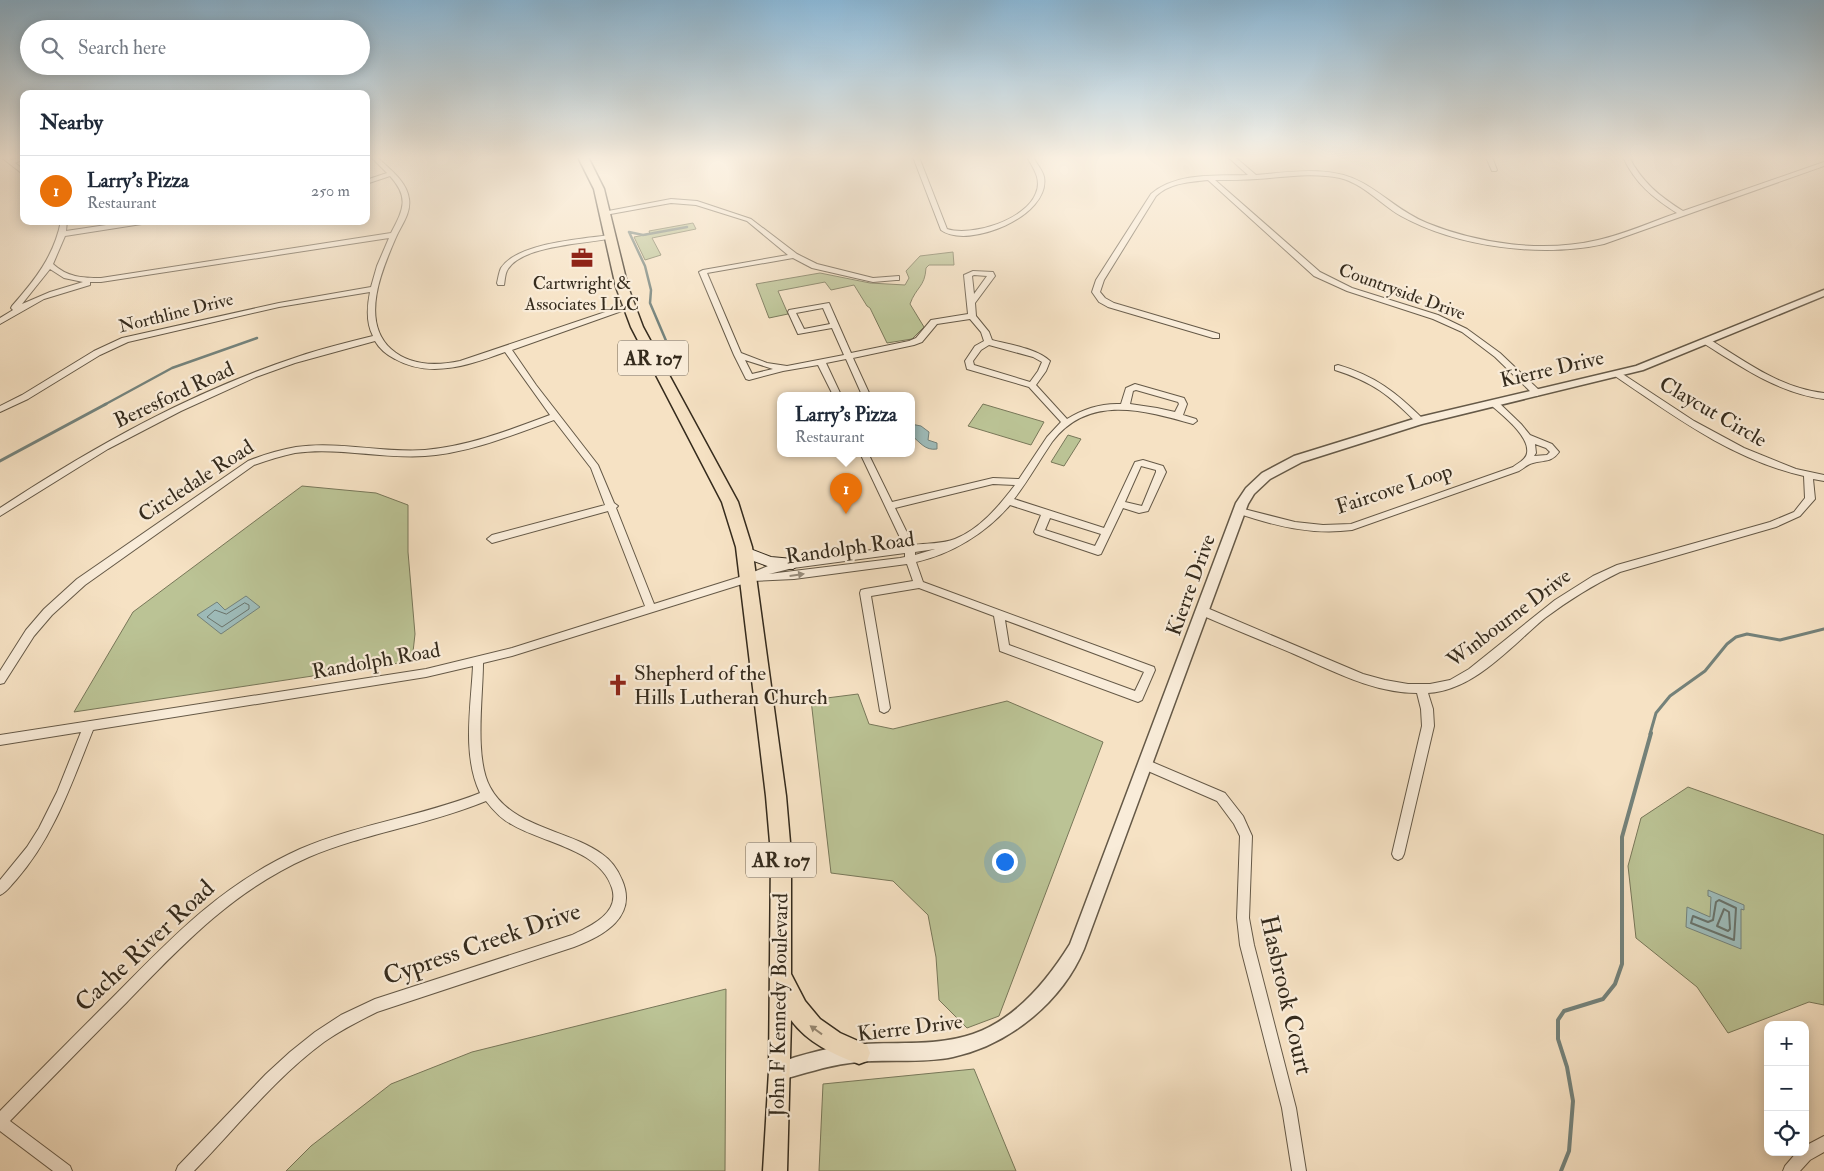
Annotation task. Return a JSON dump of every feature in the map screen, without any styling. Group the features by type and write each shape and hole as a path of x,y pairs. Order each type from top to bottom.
{"main road":[{"name":"John F Kennedy Boulevard","path":"605,214 629,307 637,327 730,502 745,552 779,828 782,906 780,1071 775,1171"},
{"path":"745,552 770,562 793,564"},
{"path":"781,973 793,1006 808,1024 834,1042 859,1053"}],"street":[{"path":"405,212 394,235 375,288 372,313 376,338 385,349 397,358 412,364 431,367 459,365 629,307"},
{"path":"605,214 617,212"},
{"path":"724,212 750,220 794,256 829,271 873,280 896,278"},
{"path":"937,212 944,230 949,233 964,233 1004,224 1025,212"},
{"path":"1143,212 1100,280 1096,292 1102,300 1111,305 1216,336"},
{"name":"Countryside Drive","path":"1247,212 1317,274 1338,286 1428,314 1466,330 1482,341 1537,393"},
{"path":"1400,212 1424,224 1480,240 1530,247 1567,248 1590,245 1691,212"},
{"path":"1680,212 1684,214"},
{"path":"0,322 12,312 50,265 62,234 63,225"},
{"path":"62,234 122,225"},
{"path":"12,312 52,294 100,280 394,235"},
{"path":"501,283 504,269 525,254 543,248 610,237"},
{"path":"794,256 703,272 749,377 911,343 919,340 939,320 972,316"},
{"path":"50,265 59,274 70,278 100,280"},
{"name":"Northline Drive","path":"0,409 25,397 97,353 130,338 279,305 375,288"},
{"name":"Kierre Drive","path":"780,1071 859,1053 919,1052 954,1047 984,1038 1014,1022 1041,1000 1062,974 1076,949 1240,511 1250,491 1258,483 1282,466 1420,421 1618,374 1824,293"},
{"path":"970,304 972,316 985,332 988,342"},
{"path":"835,325 801,332 792,312 826,306 835,325 849,356 865,392"},
{"name":"Beresford Road","path":"0,513 119,439 162,416 291,361 376,338"},
{"path":"1706,341 1781,385 1799,392 1824,396"},
{"path":"1032,385 1042,371 1046,361 1036,355 988,342 978,348 969,361 970,367 1032,385 1066,423"},
{"path":"507,349 595,467 613,506 651,608"},
{"path":"738,355 765,365 788,369"},
{"path":"821,362 836,392"},
{"path":"1338,368 1376,381 1420,421"},
{"name":"Claycut Circle","path":"1618,374 1731,448 1759,460 1824,478"},
{"path":"1125,406 1129,390 1135,387 1143,388 1181,400 1183,404 1178,416"},
{"name":"Faircove Loop","path":"1240,511 1296,527 1326,530 1352,527 1516,469 1528,460 1549,458 1555,452 1549,446 1529,438 1494,403"},
{"name":"Randolph Road","path":"0,740 393,679 478,661 749,578 768,570 793,564 910,554 923,556 954,543 978,529 1008,501 1050,438 1066,423 1096,410 1125,406 1178,416 1193,421"},
{"name":"Circledale Road","path":"0,680 30,633 48,612 75,587 251,463 281,452 310,447 406,454 444,450 474,444 556,416"},
{"path":"1528,460 1531,448 1529,438"},
{"path":"866,457 910,554 919,584"},
{"path":"1047,513 1039,532 1098,550 1138,464 1143,463 1160,468 1161,472 1145,509 1120,504"},
{"name":"Winbourne Drive","path":"1203,612 1370,681 1396,687 1422,688 1461,680 1566,596 1595,578 1617,569 1774,525 1797,514 1810,499 1808,475"},
{"path":"889,506 993,481 1021,482"},
{"path":"1008,501 1107,532"},
{"path":"492,539 613,506"},
{"name":"Randolph Road","path":"749,578 782,577 910,554"},
{"path":"884,708 865,593 919,584 1150,670 1138,698 1004,648 999,615"},
{"name":"Cypress Creek Drive","path":"183,1171 291,1060 325,1031 354,1014 376,1006 574,941 598,929 613,917 621,904 622,896 610,870 598,858 516,821 505,813 488,795 482,785 478,766 478,661"},
{"path":"1398,854 1428,726 1428,709 1422,688"},
{"path":"0,889 32,852 45,831 89,726"},
{"name":"Hasbrook Court","path":"1145,764 1221,797 1237,815 1246,836 1243,918 1247,945 1289,1108 1299,1171"},
{"name":"Cache River Road","path":"0,1122 184,934 204,916 248,884 295,857 320,846 462,806 488,795"},
{"path":"0,1122 65,1171"},
{"path":"1790,1171 1805,1155 1824,1143"}],"green space":[{"path":"693,223 696,229 652,238 661,255 645,260 634,237 650,234 649,231"},
{"path":"953,252 954,265 929,265 926,268 924,279 910,304 924,327 912,339 887,343 870,308 854,285 831,290 825,282 778,291 788,314 769,318 756,284 820,273 870,283 905,285 909,278 906,271 920,256"},
{"path":"983,404 1044,422 1031,445 968,426"},
{"path":"1068,435 1081,439 1064,466 1051,462"},
{"path":"302,486 376,493 408,505 408,552 415,634 412,661 74,712 133,612"},
{"path":"858,694 869,724 893,729 1007,701 1103,742 999,1016 967,1028 939,1000 936,957 928,915 893,881 831,873 811,700"},
{"path":"1688,787 1824,835 1824,1005 1809,1002 1728,1033 1697,987 1636,938 1628,866 1641,818"},
{"path":"726,989 725,1171 286,1171 311,1146 391,1084 472,1052"},
{"path":"974,1069 1016,1171 819,1171 823,1084"}],"water":[{"path":"915,425 921,426 929,432 928,440 937,443 937,449 929,449 915,439"},
{"path":"246,596 260,607 221,634 197,615 217,602 225,610"},
{"path":"1708,890 1744,905 1744,910 1741,909 1741,949 1686,927 1687,907 1710,917 1711,897 1708,896"}],"waterway":[{"path":"667,343 650,303 651,290 645,266 629,232 643,235 687,227"},
{"path":"104,405 172,368 257,338"},
{"path":"0,461 106,404"},
{"path":"1650,734 1656,713 1670,696 1705,671 1727,644 1736,637 1747,634 1780,640 1824,629"},
{"path":"1561,1171 1569,1151 1573,1101 1567,1067 1558,1039 1558,1020 1564,1011 1603,999 1615,984 1622,964 1622,837 1651,733"}],"place":[{"name":"Cartwright & Associates LLC","path":"582,258"},
{"name":"Larry's Pizza","path":"846,514"},
{"name":"Shepherd of the Hills Lutheran Church","path":"618,685"}]}
